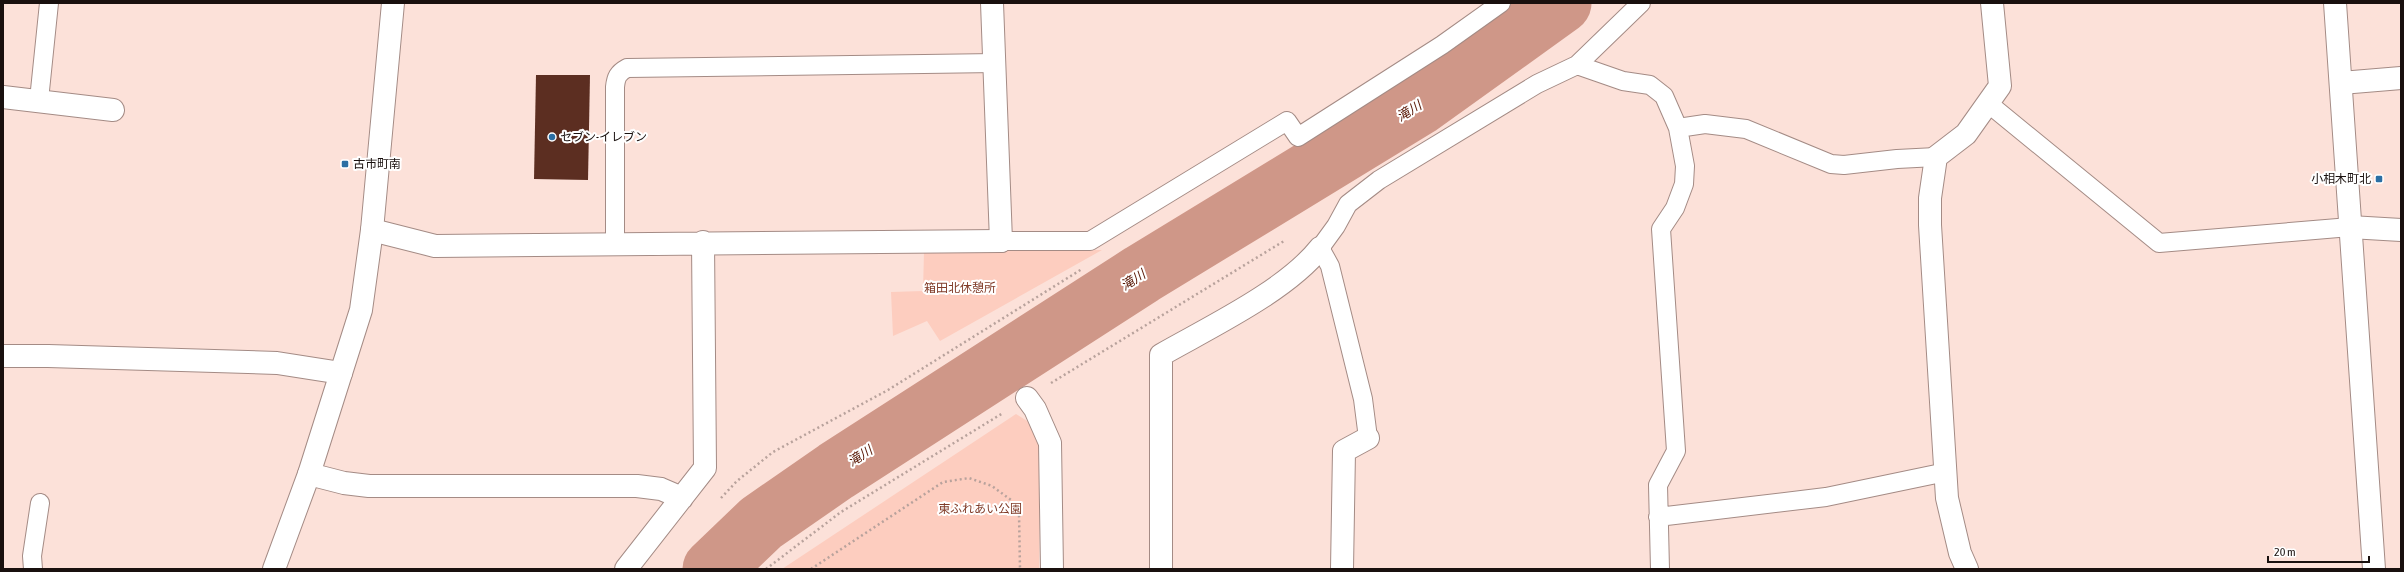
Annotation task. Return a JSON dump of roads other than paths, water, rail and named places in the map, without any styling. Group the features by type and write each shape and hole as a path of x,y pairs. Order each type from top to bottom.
{"street":[{"path":"274,569 309,474 361,310 372,230 394,3"},
{"path":"372,230 435,246 703,242 1001,241 996,63 992,3"},
{"path":"1967,569 1960,552 1947,498 1930,225 1930,198 1936,157 1966,134 1989,104 2000,86 1992,3"},
{"path":"2334,3 2341,83 2374,569"},
{"path":"2341,83 2401,78"},
{"path":"3,97 39,100 113,110"},
{"path":"2350,227 2401,230"},
{"path":"626,569 705,468 703,242"},
{"path":"1161,569 1161,355 1267,292 1309,262 1320,248"},
{"path":"3,356 277,363 341,373"},
{"path":"1027,398 1035,409 1050,443 1052,569"},
{"path":"1342,569 1344,451 1368,438"},
{"path":"309,474 344,483 369,486 637,486 661,489 682,498"}],"lane":[{"path":"39,100 49,3"},
{"path":"1001,241 1090,241 1287,121 1298,137 1442,45 1501,3"},
{"path":"1368,438 1363,399 1330,266 1320,248 1336,226 1348,204 1379,180 1537,84 1577,64 1641,3"},
{"path":"615,243 615,87 616,78 620,72 627,68 996,63"},
{"path":"1577,64 1623,81 1650,85 1664,96 1678,128 1685,166 1684,184 1675,208 1661,229 1676,451 1658,485 1660,569"},
{"path":"1989,104 2158,243 2350,227"},
{"path":"1678,128 1705,124 1746,130 1831,164 1844,165 1896,159 1936,157"},
{"path":"1658,517 1826,497 1946,472"},
{"path":"33,569 32,556 40,503"}],"waterway":[{"name":"滝川","path":"713,569 761,523 836,471 1142,274 1419,105 1561,3"}],"place":[{"name":"セブン-イレブン","path":"552,137"},
{"name":"古市町南","path":"345,164"},
{"name":"小相木町北","path":"2379,179"}],"park label":[{"name":"箱田北休憩所","path":"960,288"},
{"name":"東ふれあい公園","path":"980,509"}]}
